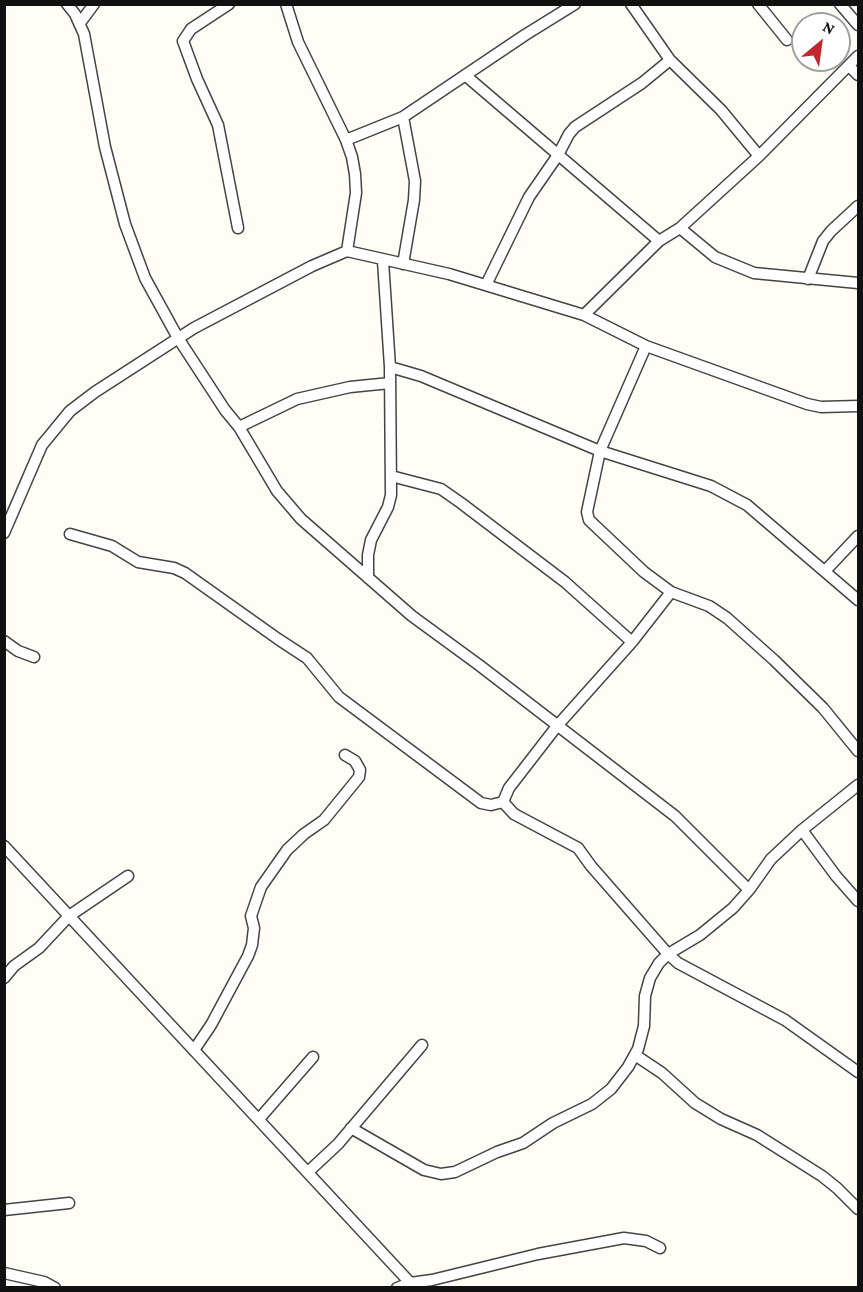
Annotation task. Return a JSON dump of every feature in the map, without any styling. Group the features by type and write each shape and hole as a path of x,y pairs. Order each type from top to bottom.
{"street":[{"path":"67,4 80,23 105,147 125,224 145,278 178,338 225,410 239,427 277,491 301,519 412,616 675,816 749,890"},
{"path":"80,23 94,4"},
{"path":"229,4 191,29 183,41 218,125 238,228"},
{"path":"286,4 298,42 346,140 355,174 356,193 347,251"},
{"path":"346,140 403,117 575,4"},
{"path":"631,4 670,60 721,110 759,156"},
{"path":"758,4 787,40"},
{"path":"840,4 858,25"},
{"path":"486,285 529,197 558,155 569,134 670,60"},
{"path":"584,315 659,241 680,228 759,156 843,72"},
{"path":"465,75 659,241"},
{"path":"403,117 415,181 403,264"},
{"path":"808,279 823,241 858,206"},
{"path":"680,228 715,257 754,273 858,283"},
{"path":"4,533 36,458 50,433 70,411 194,327 312,266 347,251 383,261 449,274 584,315 646,346 807,404 858,406"},
{"path":"368,578 368,555 371,540 388,507 391,476 390,367 383,261"},
{"path":"646,346 600,451 587,512 589,520 644,572 671,592 709,606 727,618 823,708 858,751"},
{"path":"390,367 421,376 600,451 711,486 747,505 858,600"},
{"path":"239,427 297,399 350,387 390,383"},
{"path":"391,476 441,489 461,502 565,582 632,642"},
{"path":"70,534 112,546 138,562 174,568 185,573 307,658 339,697 481,803 491,805 503,802"},
{"path":"825,571 858,536"},
{"path":"503,802 509,788 557,726 632,642 671,592"},
{"path":"4,641 18,651 34,657"},
{"path":"194,1050 211,1025 248,956 254,928 251,916 261,887 287,850 324,820 359,777 360,770 355,761 345,755"},
{"path":"351,1128 424,1170 441,1174 455,1172 497,1152 523,1143 553,1122 592,1104 611,1089 634,1055 644,1026 645,996 650,978 659,963 668,954 700,935 733,908 771,859 802,830 858,785"},
{"path":"503,802 514,814 578,848 591,866 678,963 785,1020 858,1072"},
{"path":"802,830 858,901"},
{"path":"4,846 413,1285"},
{"path":"4,978 14,966 39,948 69,916 128,876"},
{"path":"308,1172 338,1144 422,1045"},
{"path":"634,1055 662,1073 695,1103 722,1119 757,1135 822,1176 858,1209"},
{"path":"259,1119 313,1057"},
{"path":"4,1210 69,1203"},
{"path":"397,1287 538,1254 624,1238 646,1241 660,1248"},
{"path":"4,1273 44,1282 55,1287"}]}
